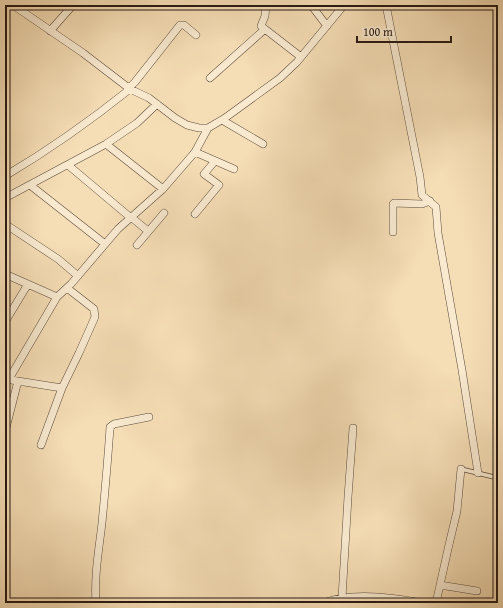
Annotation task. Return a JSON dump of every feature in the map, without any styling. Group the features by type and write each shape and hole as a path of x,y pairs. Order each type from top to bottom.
{"street":[{"path":"13,5 83,53 130,89 149,98 175,118 187,125 199,128 208,128 222,120 280,78 302,57 344,5"},
{"path":"50,31 73,5"},
{"path":"266,5 265,16 261,26 302,57"},
{"path":"311,5 327,26"},
{"path":"386,5 422,195 436,207 438,233 478,473"},
{"path":"5,176 94,118 130,89 180,25 184,25 196,35"},
{"path":"210,78 265,29"},
{"path":"5,198 106,144 137,123 157,104"},
{"path":"222,120 263,144"},
{"path":"62,388 7,379 57,297 78,276 118,229 163,189 195,152 208,128"},
{"path":"106,144 163,189"},
{"path":"195,152 234,169"},
{"path":"195,214 219,185 204,174 215,161"},
{"path":"68,165 148,231"},
{"path":"30,185 105,244"},
{"path":"393,232 394,203 422,204 430,201"},
{"path":"137,245 164,213"},
{"path":"5,224 58,259 78,276"},
{"path":"5,274 57,297"},
{"path":"5,322 28,284"},
{"path":"41,445 62,388 95,317 94,308 67,288"},
{"path":"5,432 18,381"},
{"path":"96,603 97,566 110,427 114,424 149,417"},
{"path":"342,598 353,428"},
{"path":"436,603 457,512 461,469"},
{"path":"440,585 477,591"},
{"path":"323,603 342,598 360,596 422,603"}],"lane":[{"path":"461,469 498,478"}]}
